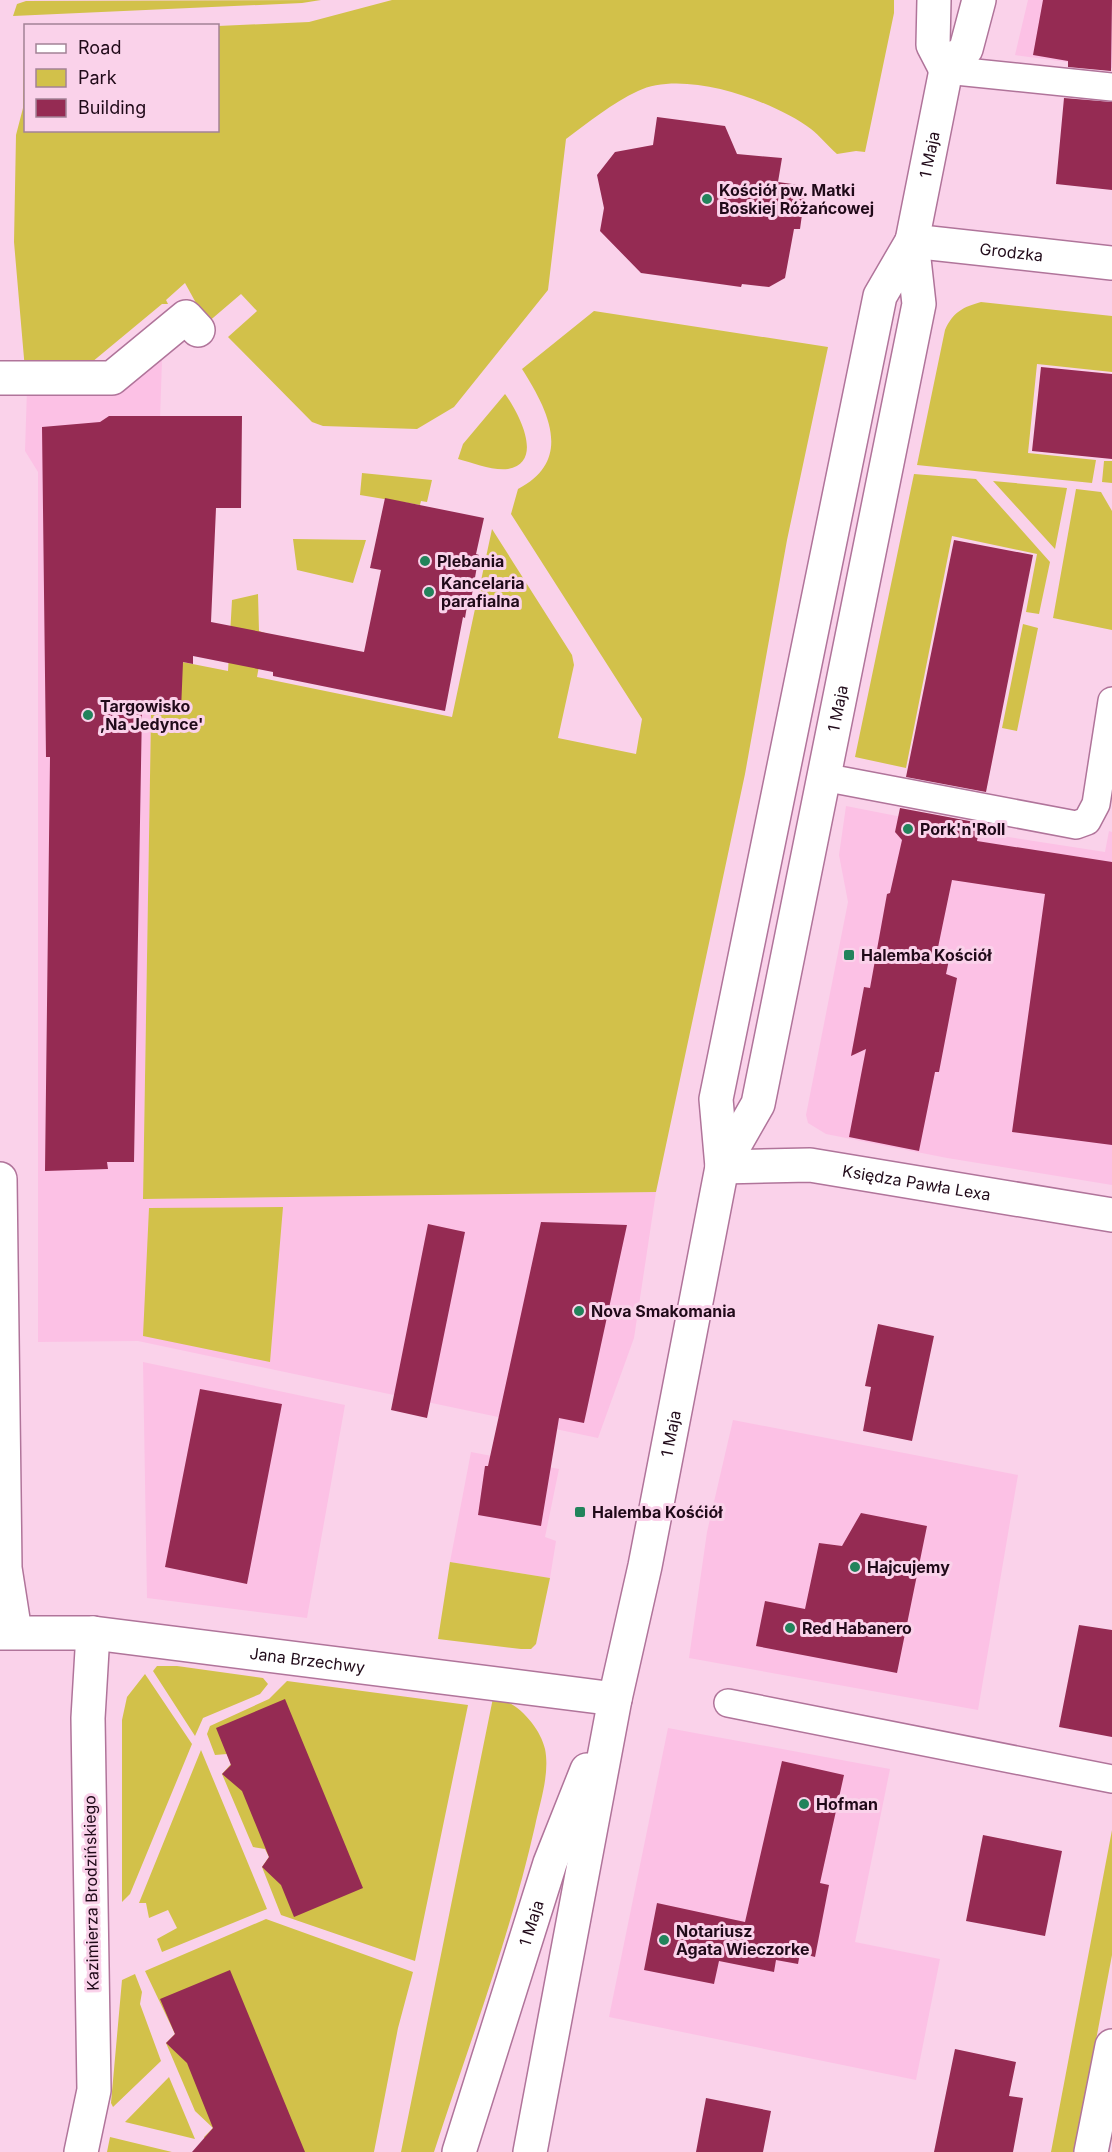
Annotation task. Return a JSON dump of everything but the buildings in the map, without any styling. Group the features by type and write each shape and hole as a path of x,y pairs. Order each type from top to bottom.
{"main road":[{"path":"934,0 933,45 946,70 966,49 974,30 979,0"},
{"name":"1 Maja","path":"722,1167 758,1104 919,304 912,241 946,70"},
{"name":"1 Maja","path":"530,2152 615,1699 645,1566 722,1167 716,1099 880,296 912,241"},
{"name":"Grodzka","path":"912,241 1112,263"},
{"path":"0,378 112,378 186,317 198,330"},
{"name":"Księdza Pawła Lexa","path":"722,1167 810,1165 1112,1215"},
{"path":"0,1179 7,1632"},
{"name":"Jana Brzechwy","path":"7,1632 93,1633 615,1699"},
{"name":"Kazimierza Brodzińskiego","path":"81,2152 94,2090 88,1718 93,1633"},
{"name":"1 Maja","path":"459,2152 550,1863 615,1699"},
{"path":"1091,2152 1112,2046"}],"lane":[{"path":"946,70 1112,87"},
{"path":"823,777 1076,825 1087,821 1096,804 1112,701"},
{"path":"728,1703 1112,1779"}],"shaded area":[{"path":"1028,0 1112,0 1112,68 1015,55"},
{"path":"162,360 152,659 143,1199 656,1192 634,1338 598,1438 138,1341 38,1342 38,472 25,451 27,389 118,392"},
{"path":"846,806 989,834 1105,852 1109,831 1112,832 1112,1185 947,1158 826,1134 808,1123 806,1115 848,902 839,855"},
{"path":"143,1362 345,1405 307,1618 147,1598"},
{"path":"733,1420 1018,1475 978,1710 689,1658 707,1532"},
{"path":"471,1452 559,1469 545,1537 556,1541 550,1578 450,1562"},
{"path":"668,1728 890,1769 855,1942 940,1959 916,2080 609,2017"}],"green space":[{"path":"321,0 302,3 13,16 17,4 26,1"},
{"path":"392,0 894,0 894,13 865,152 837,154 811,129 794,118 751,98 703,86 679,84 657,85 638,91 610,107 566,139 548,290 454,407 417,429 323,426 312,422 228,337 257,311 241,294 207,323 185,283 166,300 168,304 162,304 80,372 25,370 14,242 16,135 23,108 24,36 24,132 219,132 219,26 309,22"},
{"path":"981,302 1112,316 1112,372 1037,364 1028,453 1096,460 1092,483 917,465 945,330 959,311"},
{"path":"594,311 828,347 787,540 745,774 656,1192 143,1199 152,656 228,671 232,600 258,594 259,631 265,633 257,677 452,717 492,529 572,655 574,665 558,738 636,754 642,719 511,514 518,489 535,477 546,464 551,449 551,434 547,417 522,369"},
{"path":"505,394 516,411 525,435 527,446 525,457 519,464 508,469 496,469 458,459 463,444"},
{"path":"1104,461 1112,461 1112,483 1102,482"},
{"path":"362,473 432,480 427,502 421,501 420,505 360,495"},
{"path":"914,474 976,479 1050,562 1039,614 1026,612 1037,554 952,536 906,768 855,757"},
{"path":"993,481 1067,488 1055,549"},
{"path":"1076,489 1101,492 1112,511 1112,630 1053,618"},
{"path":"293,539 366,540 353,583 297,570"},
{"path":"1023,624 1038,628 1017,731 1002,728"},
{"path":"283,1207 270,1362 143,1336 149,1208"},
{"path":"450,1562 550,1578 536,1644 531,1649 438,1639"},
{"path":"157,1666 177,1666 263,1678 268,1684 260,1694 203,1718 195,1736 153,1671"},
{"path":"145,1674 192,1744 130,1894 122,1902 122,1720 127,1697"},
{"path":"287,1681 468,1705 415,1961 281,1915 262,1867 269,1857 265,1849 253,1847 222,1774 231,1764 227,1754 215,1755 207,1734 210,1726 269,1699"},
{"path":"493,1698 510,1703 518,1709 538,1732 545,1749 544,1788 514,1909 434,2152 401,2152"},
{"path":"201,1750 267,1909 162,1952 157,1939 177,1928 168,1910 149,1918 146,1903 139,1903"},
{"path":"1112,1830 1112,1955 1075,2152 1051,2152"},
{"path":"266,1919 413,1972 398,2028 374,2152 211,2152 204,2137 213,2128 195,2111 166,2043 175,2034 145,1971"},
{"path":"135,1974 142,1992 140,2004 161,2061 113,2107 111,2103 122,1980"},
{"path":"169,2077 195,2139 125,2122"},
{"path":"110,2137 172,2152 107,2152"}],"place":[{"name":"Kościół pw. Matki Boskiej Różańcowej","path":"707,199"},
{"name":"Plebania","path":"425,561"},
{"name":"Kancelaria parafialna","path":"429,592"},
{"name":"Targowisko ,Na Jedynce'","path":"88,715"},
{"name":"Pork'n'Roll","path":"908,829"},
{"name":"Halemba Kościół","path":"849,955"},
{"name":"Nova Smakomania","path":"579,1311"},
{"name":"Halemba Kośćiół","path":"580,1512"},
{"name":"Hajcujemy","path":"855,1567"},
{"name":"Red Habanero","path":"790,1628"},
{"name":"Hofman","path":"804,1804"},
{"name":"Notariusz Agata Wieczorke","path":"664,1940"}]}
